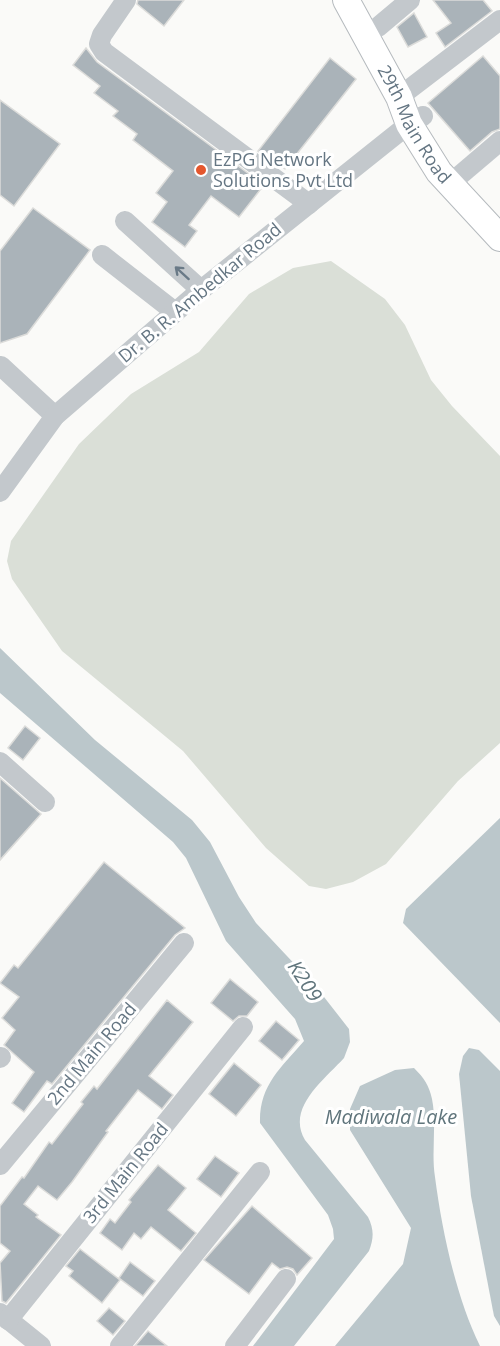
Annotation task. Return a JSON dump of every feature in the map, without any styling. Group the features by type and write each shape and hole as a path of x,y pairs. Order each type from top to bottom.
{"main road":[{"name":"29th Main Road","path":"346,0 404,92"},
{"name":"29th Main Road","path":"363,0 378,27 439,172 500,238"},
{"name":"29th Main Road","path":"416,120 459,176 500,222"}],"street":[{"path":"126,0 102,35 99,44 104,52 309,204"},
{"path":"378,27 410,0"},
{"path":"404,92 500,20"},
{"name":"Dr. B. R. Ambedkar Road","path":"0,492 55,416 201,290 416,120"},
{"path":"459,176 500,141"},
{"path":"125,221 201,290"},
{"path":"102,255 175,312"},
{"path":"1,366 55,416"},
{"path":"0,762 45,802"},
{"name":"2nd Main Road","path":"0,1165 184,943"},
{"name":"3rd Main Road","path":"4,1316 243,1027"},
{"path":"120,1346 260,1172"},
{"path":"235,1346 286,1279"},
{"path":"4,1316 41,1346"}],"shaded area":[{"path":"331,261 385,299 405,325 431,380 452,406 500,456 500,743 458,781 386,864 353,882 326,889 309,886 266,848 183,751 62,651 12,579 7,561 11,541 79,444 131,394 199,352 249,294 293,268"}],"water":[{"name":"K209","path":"0,648 95,740 192,820 210,842 239,897 256,923 317,988 349,1029 350,1042 344,1058 310,1095 300,1117 300,1128 305,1140 368,1217 373,1234 372,1242 369,1251 294,1346 253,1346 334,1239 328,1215 260,1123 263,1098 267,1087 304,1041 295,1019 226,941 186,858 173,842 0,693"},
{"path":"500,818 500,1023 403,923 406,909"},
{"name":"Madiwala Lake","path":"469,1048 479,1050 500,1071 500,1326 494,1316 471,1196 459,1074 463,1056"},
{"name":"Madiwala Lake","path":"414,1068 426,1082 432,1099 434,1167 442,1219 457,1285 480,1346 335,1346 403,1264 411,1228 350,1130 350,1109 360,1086 395,1070"}],"building":[{"path":"138,0 184,0 164,26 137,4"},
{"path":"433,0 483,0 492,11 445,47 436,33 451,23"},
{"path":"414,13 427,37 408,47 397,27"},
{"path":"86,48 97,62 264,185 239,217 211,196 189,225 197,231 185,247 152,222 167,202 156,193 173,171 133,140 137,134 113,116 118,111 94,93 100,86 73,65"},
{"path":"483,56 500,76 500,129 492,132 470,151 428,103"},
{"path":"330,58 356,79 285,169 278,166 258,151"},
{"path":"0,100 60,144 14,206 0,195"},
{"path":"33,208 90,250 27,334 0,343 0,251"},
{"path":"25,726 40,738 23,760 8,748"},
{"path":"0,778 41,814 0,860"},
{"path":"104,862 185,928 175,935 52,1084 47,1081 24,1112 12,1103 34,1072 4,1045 15,1030 2,1018 19,997 0,983 14,965 18,968"},
{"path":"230,979 258,1002 247,1016 239,1016 233,1021 211,1003"},
{"path":"167,1000 193,1022 149,1076 173,1095 162,1109 138,1090 57,1200 38,1186 24,1204 38,1215 36,1217 61,1235 6,1303 2,1301 0,1263 10,1251 0,1243 0,1206 22,1177 24,1178 49,1142 52,1144 83,1104 81,1102 94,1086 97,1089"},
{"path":"276,1021 299,1040 282,1060 259,1041"},
{"path":"234,1063 261,1085 236,1116 209,1094"},
{"path":"215,1156 239,1173 221,1197 197,1179"},
{"path":"158,1165 186,1188 168,1210 196,1233 181,1251 151,1227 141,1239 134,1233 122,1250 100,1233 110,1219 115,1223 131,1202 129,1200"},
{"path":"252,1206 312,1258 297,1275 293,1269 287,1267 280,1269 272,1263 249,1294 204,1260"},
{"path":"80,1249 120,1280 102,1303 69,1276 73,1271 66,1266"},
{"path":"130,1262 155,1281 143,1296 119,1278"},
{"path":"109,1308 125,1321 113,1335 97,1321"},
{"path":"148,1331 167,1346 135,1346"}],"place":[{"name":"EzPG Network Solutions Pvt Ltd","path":"201,170"}]}
